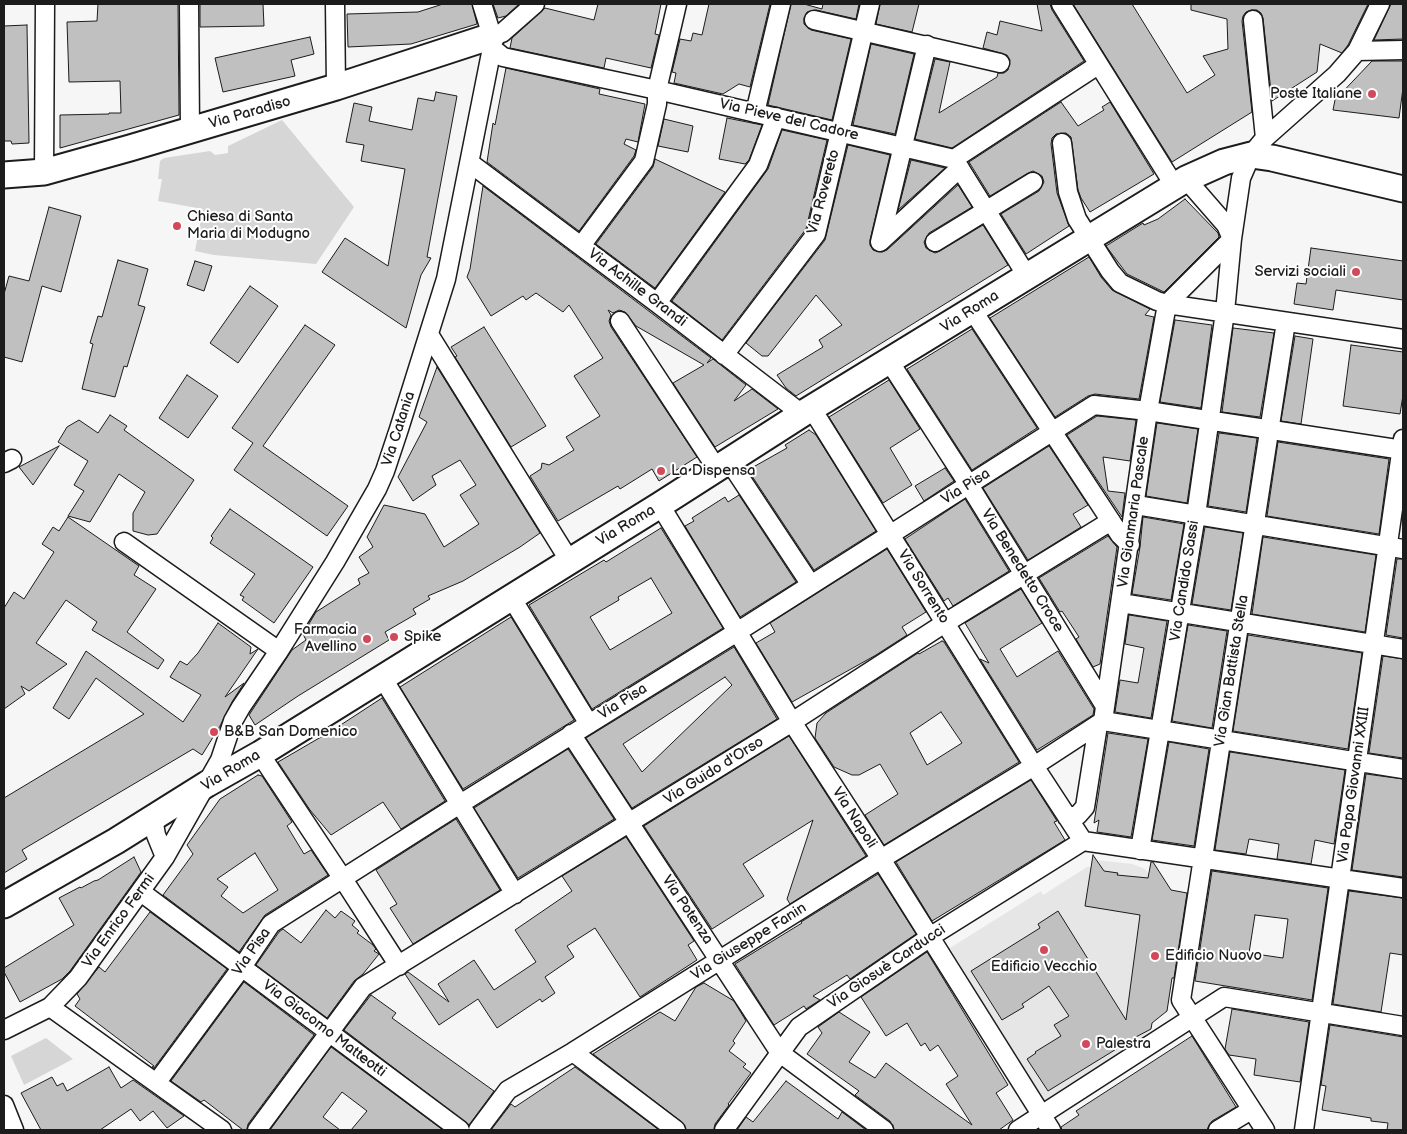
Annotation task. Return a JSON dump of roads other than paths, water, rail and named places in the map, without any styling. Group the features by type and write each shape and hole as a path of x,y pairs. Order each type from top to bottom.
{"street":[{"path":"44,172 45,4"},
{"path":"189,4 190,130"},
{"path":"335,4 336,87"},
{"path":"482,4 492,42 535,4"},
{"path":"581,246 644,161 656,104 657,90 677,4"},
{"path":"754,113 781,4"},
{"name":"Via Rovereto","path":"724,355 816,234 870,4"},
{"path":"1061,4 1098,65 1180,182 1226,225 1232,239 1167,304"},
{"path":"1258,147 1337,74 1357,51 1380,4"},
{"path":"814,20 1000,63"},
{"path":"1254,20 1258,147"},
{"name":"Via Paradiso","path":"4,175 44,172 492,42"},
{"name":"Via Pieve del Cadore","path":"492,42 503,57 902,146 957,164"},
{"name":"Via Catania","path":"207,784 220,760 232,721 335,562 377,489 385,470 430,336 446,279 492,42"},
{"path":"926,45 880,242 957,164 1098,65"},
{"path":"1357,51 1403,50"},
{"path":"657,303 758,165 776,117"},
{"path":"1062,143 1068,192 1077,219 1110,271 1120,283 1167,304 1403,340"},
{"path":"1258,147 1272,158 1403,188"},
{"name":"Via Roma","path":"4,905 260,754 889,361 1180,182 1258,147"},
{"name":"Via Candido Sassi","path":"1140,850 1196,515 1225,312 1232,239 1241,178 1258,147"},
{"name":"Via Achille Grandi","path":"470,163 724,355 807,412"},
{"path":"957,164 1027,276"},
{"path":"935,242 1033,182"},
{"name":"Via Gianmaria Pascale","path":"1067,818 1078,815 1085,807 1121,603 1148,411 1167,304"},
{"path":"973,311 1120,535 1130,545"},
{"path":"620,321 811,585"},
{"name":"Via Gian Battista Stella","path":"1193,1018 1181,1000 1286,322"},
{"path":"430,336 569,560"},
{"name":"Via Benedetto Croce","path":"889,361 1024,574 1102,718"},
{"name":"Via Pisa","path":"157,1082 272,924 1094,405 1148,411 1269,430 1403,446"},
{"name":"Via Sorrento","path":"807,412 890,534 1034,766 1083,841"},
{"name":"Via Papa Giovanni XXIII","path":"1304,1130 1374,644 1396,548 1403,446"},
{"name":"Via Napoli","path":"660,505 792,722 881,859 1051,1130"},
{"path":"1136,505 1396,548"},
{"name":"Via Guido d'Orso","path":"257,1130 364,986 630,824 946,623 1111,521"},
{"path":"124,542 279,651"},
{"path":"511,597 588,724"},
{"path":"1121,603 1403,649"},
{"path":"382,677 516,894"},
{"path":"1102,718 1160,730 1403,769"},
{"name":"Via Giuseppe Fanin","path":"478,1130 508,1090 573,1052 881,859 1034,766 1102,718"},
{"name":"Via Potenza","path":"571,734 780,1053 884,1130"},
{"path":"260,754 344,879 399,966"},
{"name":"Via Enrico Fermi","path":"4,1030 50,1007 78,978 165,857 207,784"},
{"path":"153,818 156,835 165,857"},
{"path":"1083,841 1403,888"},
{"name":"Via Giosuè Carducci","path":"724,1130 799,1027 930,937 1083,841"},
{"name":"Via Giacomo Matteotti","path":"141,892 460,1130"},
{"path":"1018,1130 1224,997 1403,1026"},
{"path":"50,1007 222,1130"},
{"path":"1193,1018 1265,1130"},
{"path":"573,1052 676,1130"},
{"path":"4,1105 14,1130"},
{"path":"1218,1130 1251,1110"}],"place":[{"name":"Poste Italiane","path":"1372,94"},
{"name":"Chiesa di Santa Maria di Modugno","path":"177,226"},
{"name":"Servizi sociali","path":"1356,272"},
{"name":"La Dispensa","path":"661,471"},
{"name":"Spike","path":"394,637"},
{"name":"Farmacia Avellino","path":"367,639"},
{"name":"B&B San Domenico","path":"214,732"},
{"name":"Edificio Vecchio","path":"1044,950"},
{"name":"Edificio Nuovo","path":"1155,956"},
{"name":"Palestra","path":"1086,1044"}]}
